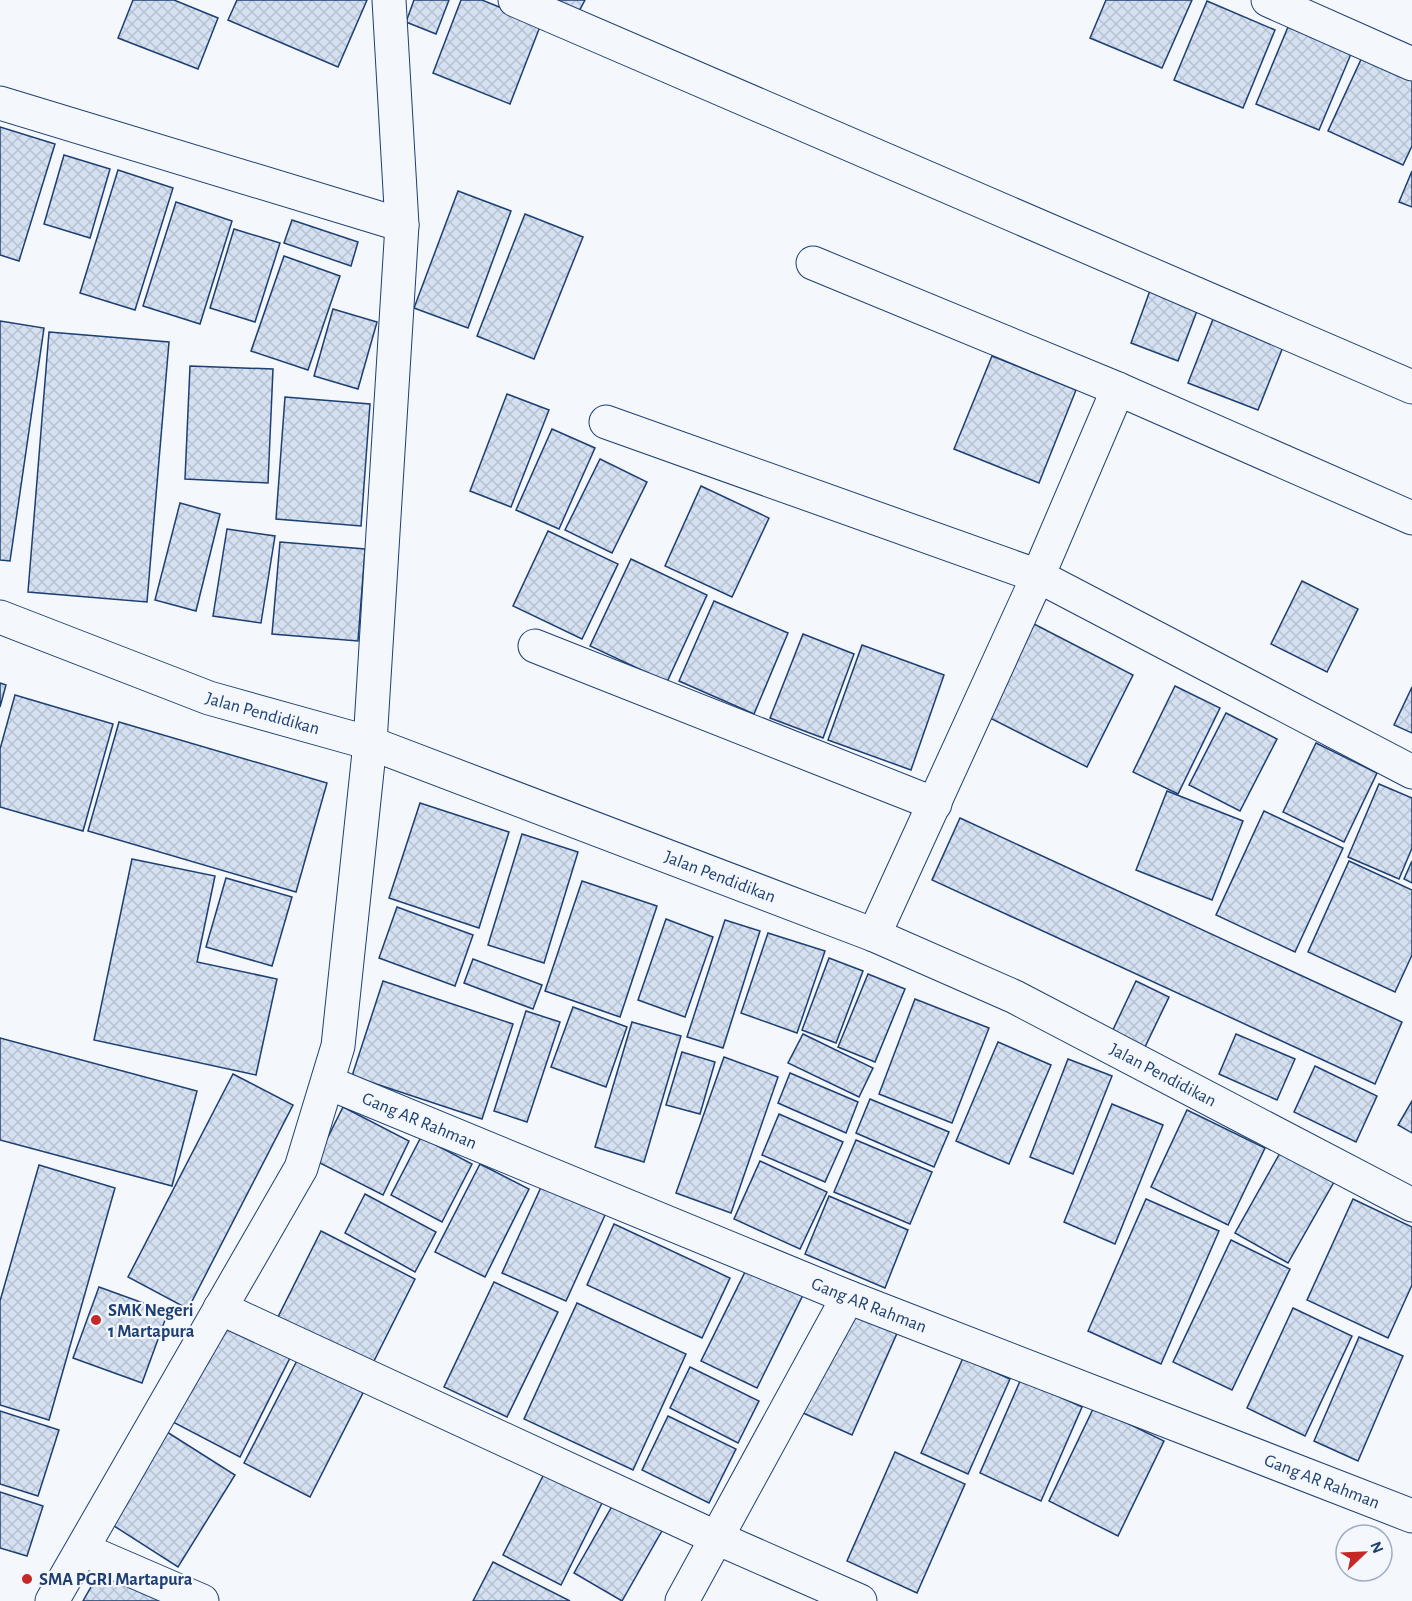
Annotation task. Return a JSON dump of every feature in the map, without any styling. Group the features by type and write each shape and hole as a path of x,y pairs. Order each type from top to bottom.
{"street":[{"path":"52,1601 84,1550 301,1168 329,1083 338,1046 370,743 402,225 389,0"},
{"path":"515,0 1412,387"},
{"path":"1268,0 1412,64"},
{"path":"0,103 402,225"},
{"path":"813,263 1118,389 1412,518"},
{"path":"874,935 1038,576 1118,389"},
{"path":"606,422 1038,576 1412,772"},
{"name":"Jalan Pendidikan","path":"0,617 209,698 370,743 874,935 1015,998 1412,1205"},
{"path":"535,646 935,804"},
{"name":"Gang AR Rahman","path":"329,1083 848,1296 1412,1516"},
{"path":"682,1601 848,1296"},
{"path":"220,1308 717,1538 860,1601"},
{"path":"84,1550 202,1601"}],"building":[{"path":"133,0 174,0 218,18 198,69 118,38"},
{"path":"237,0 367,0 338,67 228,20"},
{"path":"414,0 449,0 436,34 406,22"},
{"path":"461,0 482,0 541,24 510,104 433,73"},
{"path":"542,0 585,0 576,17"},
{"path":"1106,0 1192,0 1162,68 1090,38"},
{"path":"1207,1 1275,30 1243,108 1174,80"},
{"path":"1288,27 1351,54 1319,130 1256,104"},
{"path":"1364,53 1412,75 1412,146 1403,165 1328,131"},
{"path":"0,127 55,144 19,261 0,255"},
{"path":"64,155 110,169 90,238 44,224"},
{"path":"118,170 173,188 135,310 80,293"},
{"path":"1412,171 1412,207 1399,202"},
{"path":"458,191 511,211 468,328 414,308"},
{"path":"176,202 232,221 200,324 143,306"},
{"path":"525,214 583,237 534,359 477,336"},
{"path":"292,220 358,242 351,266 284,243"},
{"path":"234,229 280,243 255,322 210,308"},
{"path":"284,256 340,276 308,370 251,351"},
{"path":"1152,285 1200,303 1178,361 1131,343"},
{"path":"333,309 377,322 358,389 314,376"},
{"path":"1217,309 1287,337 1258,410 1188,383"},
{"path":"0,321 44,328 10,561 0,560"},
{"path":"49,332 169,342 147,602 28,592"},
{"path":"992,356 1076,390 1039,483 954,449"},
{"path":"190,366 273,369 268,483 185,479"},
{"path":"507,394 549,410 511,507 470,491"},
{"path":"285,397 370,404 361,526 276,519"},
{"path":"552,429 595,448 559,529 516,510"},
{"path":"600,459 647,482 612,553 565,530"},
{"path":"701,486 769,518 732,597 665,566"},
{"path":"180,503 220,514 196,611 155,600"},
{"path":"227,529 275,536 261,623 213,616"},
{"path":"548,531 618,564 582,639 513,606"},
{"path":"280,542 365,549 358,641 272,634"},
{"path":"631,559 707,595 667,682 590,646"},
{"path":"1302,581 1358,609 1327,672 1271,644"},
{"path":"714,601 788,633 754,714 679,681"},
{"path":"1034,624 1133,675 1087,767 988,717"},
{"path":"803,634 854,654 823,738 770,718"},
{"path":"862,645 944,675 911,770 828,740"},
{"path":"0,683 6,685 0,707"},
{"path":"1175,686 1220,708 1178,794 1133,772"},
{"path":"1412,687 1412,733 1394,725"},
{"path":"15,695 113,724 83,831 0,807 0,749"},
{"path":"1226,713 1277,739 1240,811 1189,785"},
{"path":"119,722 327,783 296,892 88,831"},
{"path":"1316,743 1377,773 1344,842 1283,812"},
{"path":"1379,784 1412,798 1412,848 1399,879 1348,857"},
{"path":"1167,791 1243,821 1212,900 1136,870"},
{"path":"420,803 509,832 479,928 389,898"},
{"path":"1264,811 1343,848 1295,952 1216,915"},
{"path":"960,818 1402,1022 1375,1084 932,880"},
{"path":"522,834 578,852 544,963 488,945"},
{"path":"132,859 215,876 197,962 277,979 256,1075 94,1040"},
{"path":"1349,861 1412,890 1412,955 1395,992 1308,952"},
{"path":"1412,861 1412,883 1404,879"},
{"path":"226,878 292,897 272,966 206,947"},
{"path":"582,881 657,906 620,1017 545,991"},
{"path":"397,907 473,935 455,986 379,958"},
{"path":"666,919 713,937 685,1017 638,1000"},
{"path":"725,920 760,931 723,1048 687,1037"},
{"path":"768,933 825,951 797,1033 741,1013"},
{"path":"829,958 863,971 836,1043 802,1030"},
{"path":"473,959 542,985 533,1009 464,983"},
{"path":"868,974 905,989 875,1062 838,1047"},
{"path":"383,981 513,1024 482,1119 352,1076"},
{"path":"1136,981 1169,997 1144,1049 1111,1034"},
{"path":"915,999 989,1028 952,1123 879,1094"},
{"path":"573,1007 627,1027 606,1087 551,1067"},
{"path":"526,1011 560,1022 527,1122 494,1111"},
{"path":"632,1022 681,1036 644,1162 595,1147"},
{"path":"803,1034 873,1068 859,1097 788,1063"},
{"path":"1236,1034 1295,1059 1277,1100 1219,1074"},
{"path":"0,1038 197,1091 172,1186 0,1140"},
{"path":"998,1042 1051,1065 1009,1164 956,1141"},
{"path":"682,1052 715,1062 700,1114 666,1105"},
{"path":"724,1057 778,1077 731,1213 676,1193"},
{"path":"1068,1059 1112,1076 1073,1174 1030,1157"},
{"path":"1315,1066 1377,1096 1356,1142 1294,1112"},
{"path":"790,1073 858,1102 846,1133 778,1103"},
{"path":"233,1074 293,1105 188,1309 128,1277"},
{"path":"870,1099 949,1132 934,1167 856,1133"},
{"path":"1412,1101 1412,1133 1398,1125"},
{"path":"1112,1104 1163,1125 1115,1244 1064,1222"},
{"path":"343,1107 409,1141 383,1195 316,1161"},
{"path":"1187,1110 1265,1148 1228,1225 1151,1187"},
{"path":"779,1114 843,1142 825,1182 762,1155"},
{"path":"421,1137 472,1164 442,1222 391,1195"},
{"path":"856,1140 932,1172 910,1224 834,1192"},
{"path":"1280,1153 1334,1182 1288,1263 1235,1233"},
{"path":"760,1161 827,1192 800,1249 734,1219"},
{"path":"480,1164 529,1189 485,1277 435,1252"},
{"path":"39,1165 115,1188 49,1420 0,1405 0,1301"},
{"path":"542,1185 606,1213 566,1301 502,1273"},
{"path":"365,1194 436,1232 415,1272 345,1233"},
{"path":"829,1196 908,1230 885,1288 805,1254"},
{"path":"1146,1199 1219,1231 1161,1364 1088,1331"},
{"path":"1353,1199 1412,1227 1412,1285 1388,1338 1307,1300"},
{"path":"614,1224 730,1278 702,1338 587,1285"},
{"path":"321,1231 415,1279 370,1369 276,1321"},
{"path":"1231,1240 1290,1269 1232,1390 1173,1362"},
{"path":"748,1266 804,1293 757,1388 701,1361"},
{"path":"494,1282 558,1312 507,1417 444,1387"},
{"path":"99,1287 168,1312 142,1383 73,1358"},
{"path":"577,1303 686,1354 633,1470 524,1419"},
{"path":"848,1308 898,1331 852,1435 801,1412"},
{"path":"1293,1308 1352,1336 1305,1436 1247,1408"},
{"path":"224,1311 295,1348 240,1457 169,1420"},
{"path":"1359,1337 1403,1356 1358,1461 1314,1441"},
{"path":"302,1351 367,1385 310,1497 244,1463"},
{"path":"963,1358 1010,1379 968,1474 921,1453"},
{"path":"690,1367 759,1401 738,1443 670,1408"},
{"path":"1021,1379 1082,1407 1041,1501 980,1473"},
{"path":"1094,1407 1164,1441 1118,1536 1049,1501"},
{"path":"0,1411 59,1430 38,1496 0,1484"},
{"path":"668,1416 736,1449 709,1503 642,1470"},
{"path":"167,1432 235,1475 178,1567 111,1524"},
{"path":"895,1452 965,1484 917,1593 847,1561"},
{"path":"545,1472 603,1501 561,1585 503,1555"},
{"path":"0,1492 43,1506 27,1556 0,1548"},
{"path":"615,1501 663,1529 622,1601 574,1573"},
{"path":"493,1562 570,1601 473,1601"},
{"path":"104,1564 169,1601 83,1601"}],"place":[{"name":"SMK Negeri 1 Martapura","path":"96,1320"},
{"name":"SMA PGRI Martapura","path":"27,1579"}]}
